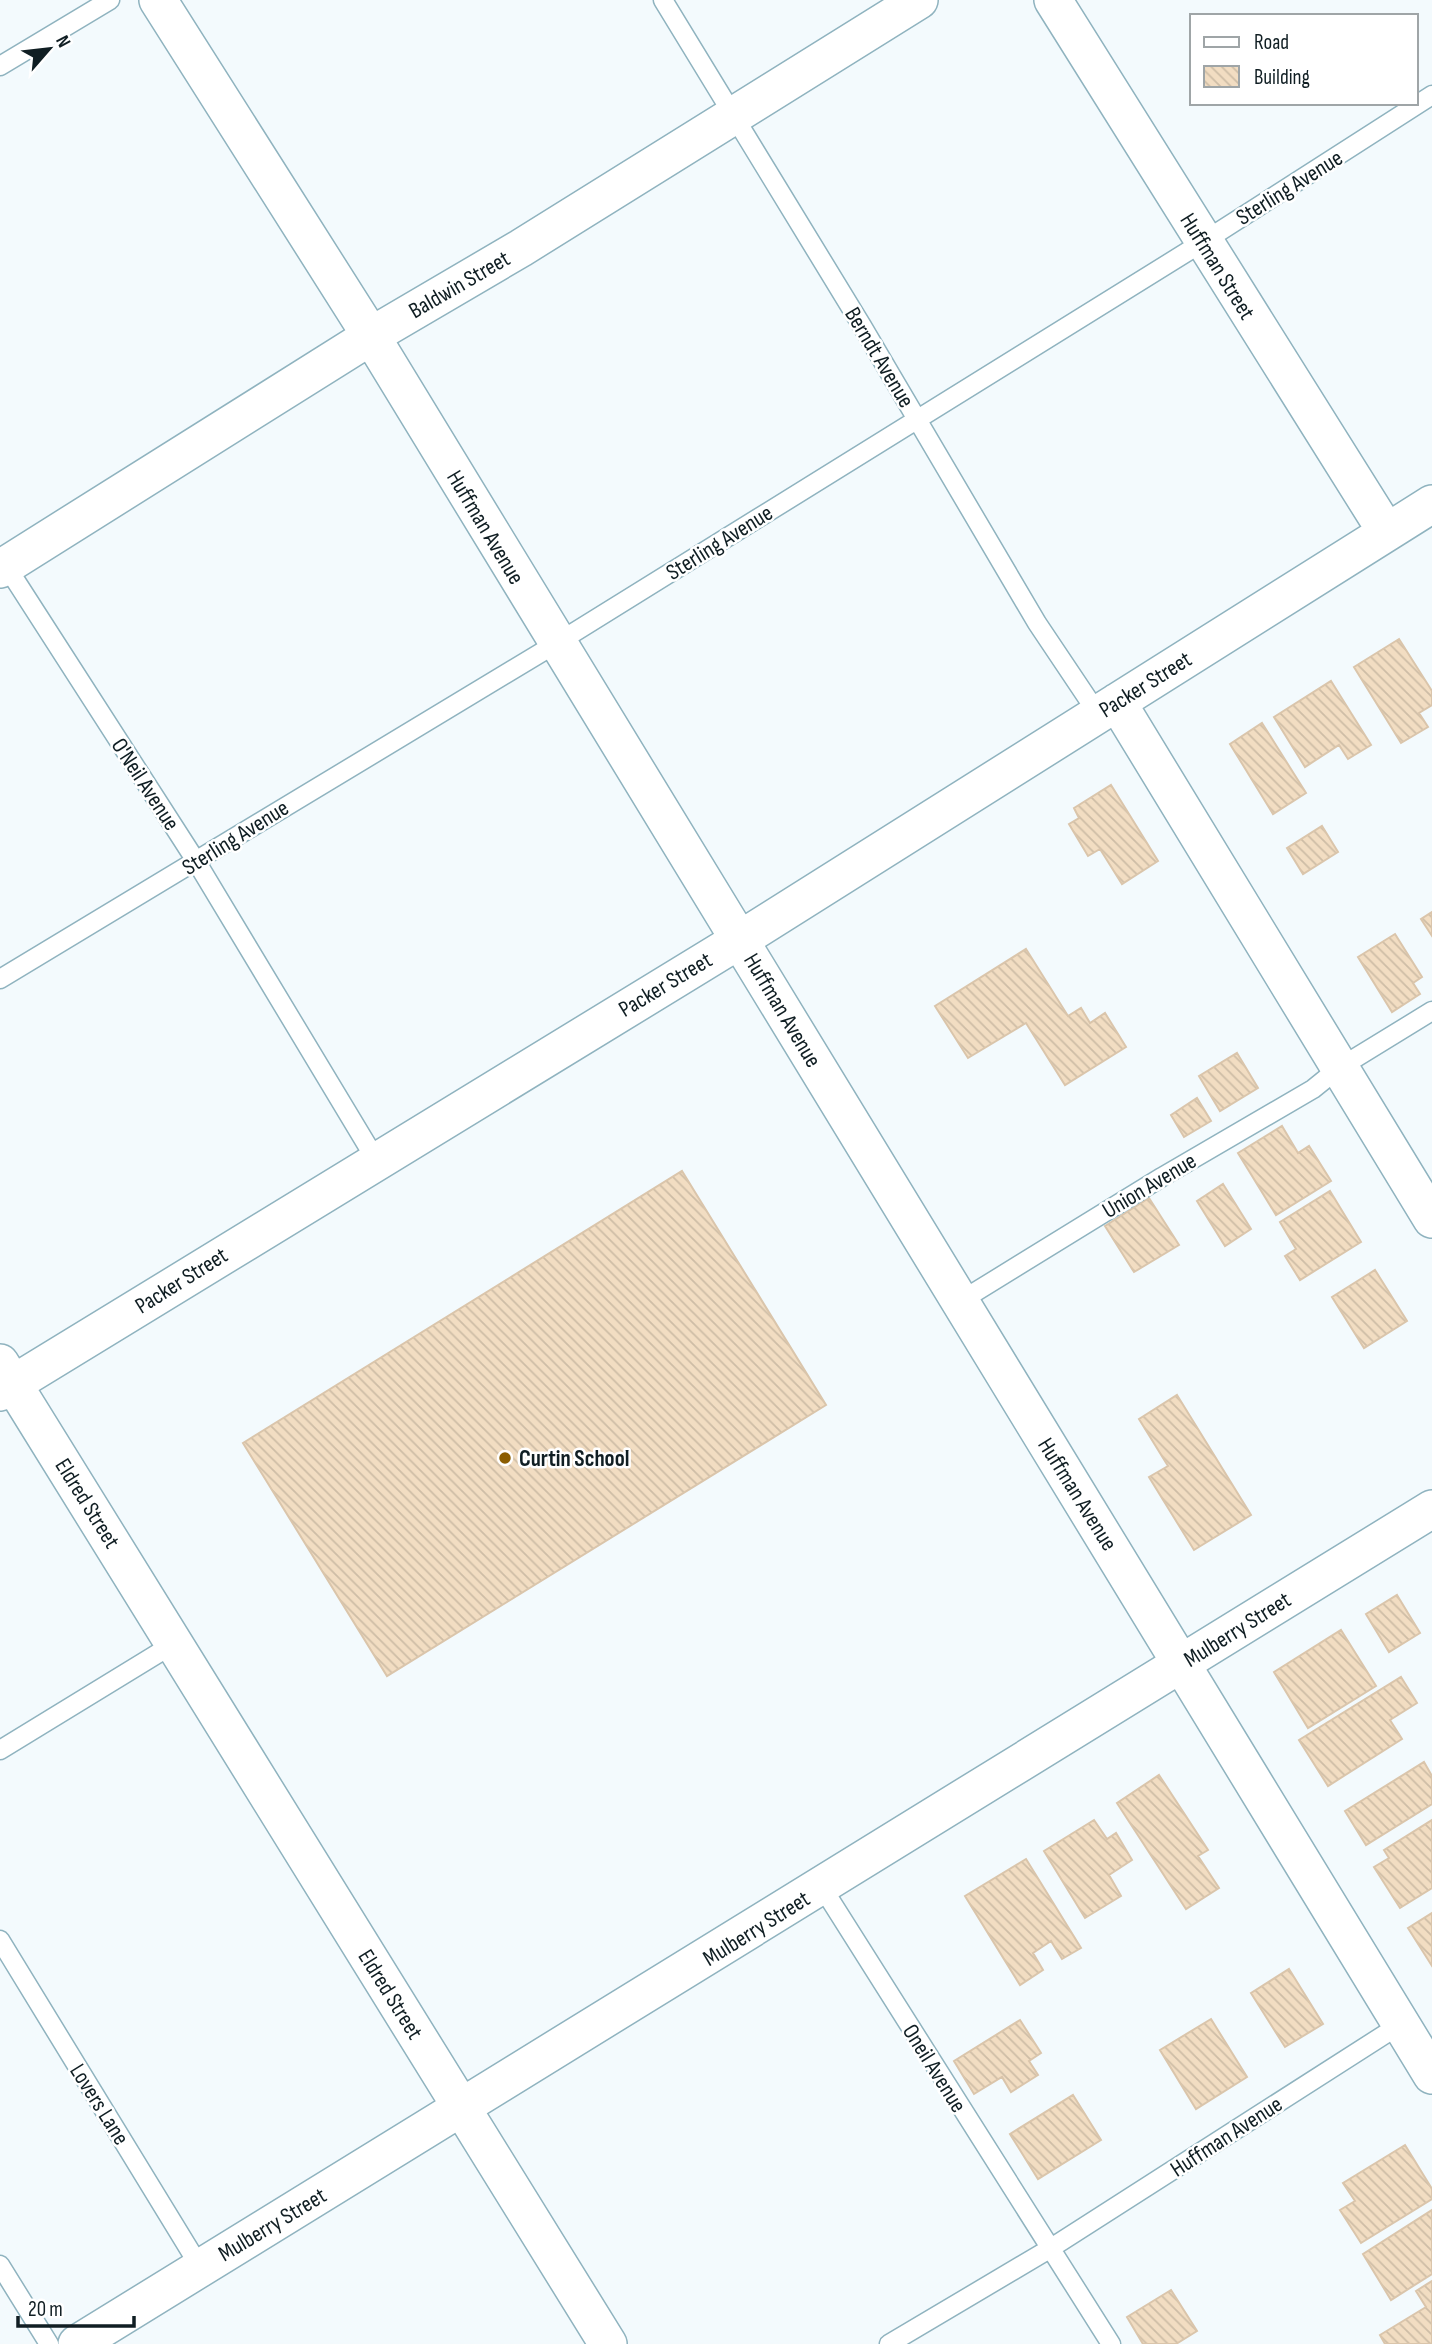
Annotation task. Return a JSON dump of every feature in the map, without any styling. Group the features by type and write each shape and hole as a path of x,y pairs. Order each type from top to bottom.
{"street":[{"name":"Huffman Avenue","path":"158,0 370,336 741,939 959,1302 1183,1663 1432,2075"},
{"name":"Baldwin Street","path":"2,563 370,336 521,248 919,0"},
{"name":"Huffman Street","path":"1053,0 1386,531"},
{"name":"Packer Street","path":"4,1379 376,1160 741,939 1432,503"},
{"path":"1107,708 1339,1068 1432,1219"},
{"name":"Eldred Street","path":"4,1379 175,1643 608,2344"},
{"name":"Mulberry Street","path":"96,2339 200,2267 822,1887 1432,1509"}],"lane":[{"path":"0,66 110,0"},
{"name":"Berndt Avenue","path":"663,0 917,418 1037,623 1107,708"},
{"name":"Sterling Avenue","path":"0,979 557,643 1203,242 1416,105"},
{"name":"O'Neil Avenue","path":"2,563 196,861 376,1160"},
{"name":"Union Avenue","path":"959,1302 1162,1177 1313,1089 1339,1068 1432,1011"},
{"path":"0,1750 175,1643"},
{"name":"Oneil Avenue","path":"822,1887 1111,2344"},
{"name":"Lovers Lane","path":"0,1940 200,2267"},
{"name":"Huffman Avenue","path":"1051,2248 1401,2024"},
{"path":"889,2344 1051,2248"},
{"path":"0,2264 49,2344"}],"building":[{"path":"1399,639 1432,691 1432,705 1419,713 1428,727 1401,743 1354,667"},
{"path":"1331,681 1371,745 1348,759 1339,745 1305,767 1274,717"},
{"path":"1262,723 1306,793 1273,814 1230,744"},
{"path":"1111,785 1158,861 1122,884 1100,849 1088,856 1069,824 1079,818 1074,808"},
{"path":"1322,826 1338,852 1303,874 1287,848"},
{"path":"1432,912 1432,936 1421,919"},
{"path":"1395,934 1422,977 1413,983 1420,994 1392,1012 1358,957"},
{"path":"1026,949 1068,1016 1081,1008 1090,1023 1105,1013 1126,1047 1065,1085 1026,1023 968,1058 935,1006"},
{"path":"1237,1053 1258,1088 1220,1111 1199,1076"},
{"path":"1197,1098 1211,1121 1184,1137 1171,1115"},
{"path":"1282,1126 1298,1153 1309,1146 1331,1181 1276,1215 1238,1153"},
{"path":"682,1171 826,1405 387,1676 243,1443"},
{"path":"1223,1184 1251,1229 1225,1246 1197,1201"},
{"path":"1330,1191 1361,1242 1300,1280 1285,1256 1296,1249 1280,1222"},
{"path":"1149,1198 1179,1245 1134,1272 1105,1226"},
{"path":"1375,1270 1407,1321 1364,1348 1332,1297"},
{"path":"1177,1395 1251,1515 1194,1550 1149,1477 1168,1466 1139,1419"},
{"path":"1397,1595 1420,1633 1389,1652 1366,1614"},
{"path":"1341,1630 1376,1686 1308,1728 1274,1672"},
{"path":"1401,1677 1417,1703 1390,1720 1402,1739 1328,1786 1299,1740"},
{"path":"1424,1762 1432,1776 1432,1804 1366,1845 1345,1811"},
{"path":"1159,1775 1208,1850 1198,1856 1219,1888 1186,1909 1117,1803"},
{"path":"1094,1820 1107,1839 1116,1833 1132,1860 1109,1875 1121,1896 1085,1918 1044,1851"},
{"path":"1432,1820 1432,1888 1400,1908 1374,1867 1389,1858 1384,1850"},
{"path":"1026,1859 1081,1948 1062,1959 1051,1941 1033,1953 1043,1970 1020,1985 965,1896"},
{"path":"1432,1913 1432,1966 1408,1928"},
{"path":"1289,1969 1323,2024 1285,2047 1251,1993"},
{"path":"1211,2019 1247,2077 1196,2109 1160,2050"},
{"path":"1020,2020 1041,2053 1029,2061 1038,2075 1011,2092 1002,2077 974,2094 954,2061"},
{"path":"1073,2095 1101,2140 1038,2179 1010,2134"},
{"path":"1405,2145 1432,2189 1432,2199 1361,2243 1340,2210 1355,2201 1343,2183"},
{"path":"1432,2210 1432,2274 1391,2300 1363,2254"},
{"path":"1432,2281 1432,2344 1385,2344 1380,2335 1426,2307 1416,2291"},
{"path":"1171,2290 1197,2331 1176,2344 1143,2344 1127,2317"}],"place":[{"name":"Curtin School","path":"505,1458"}]}
